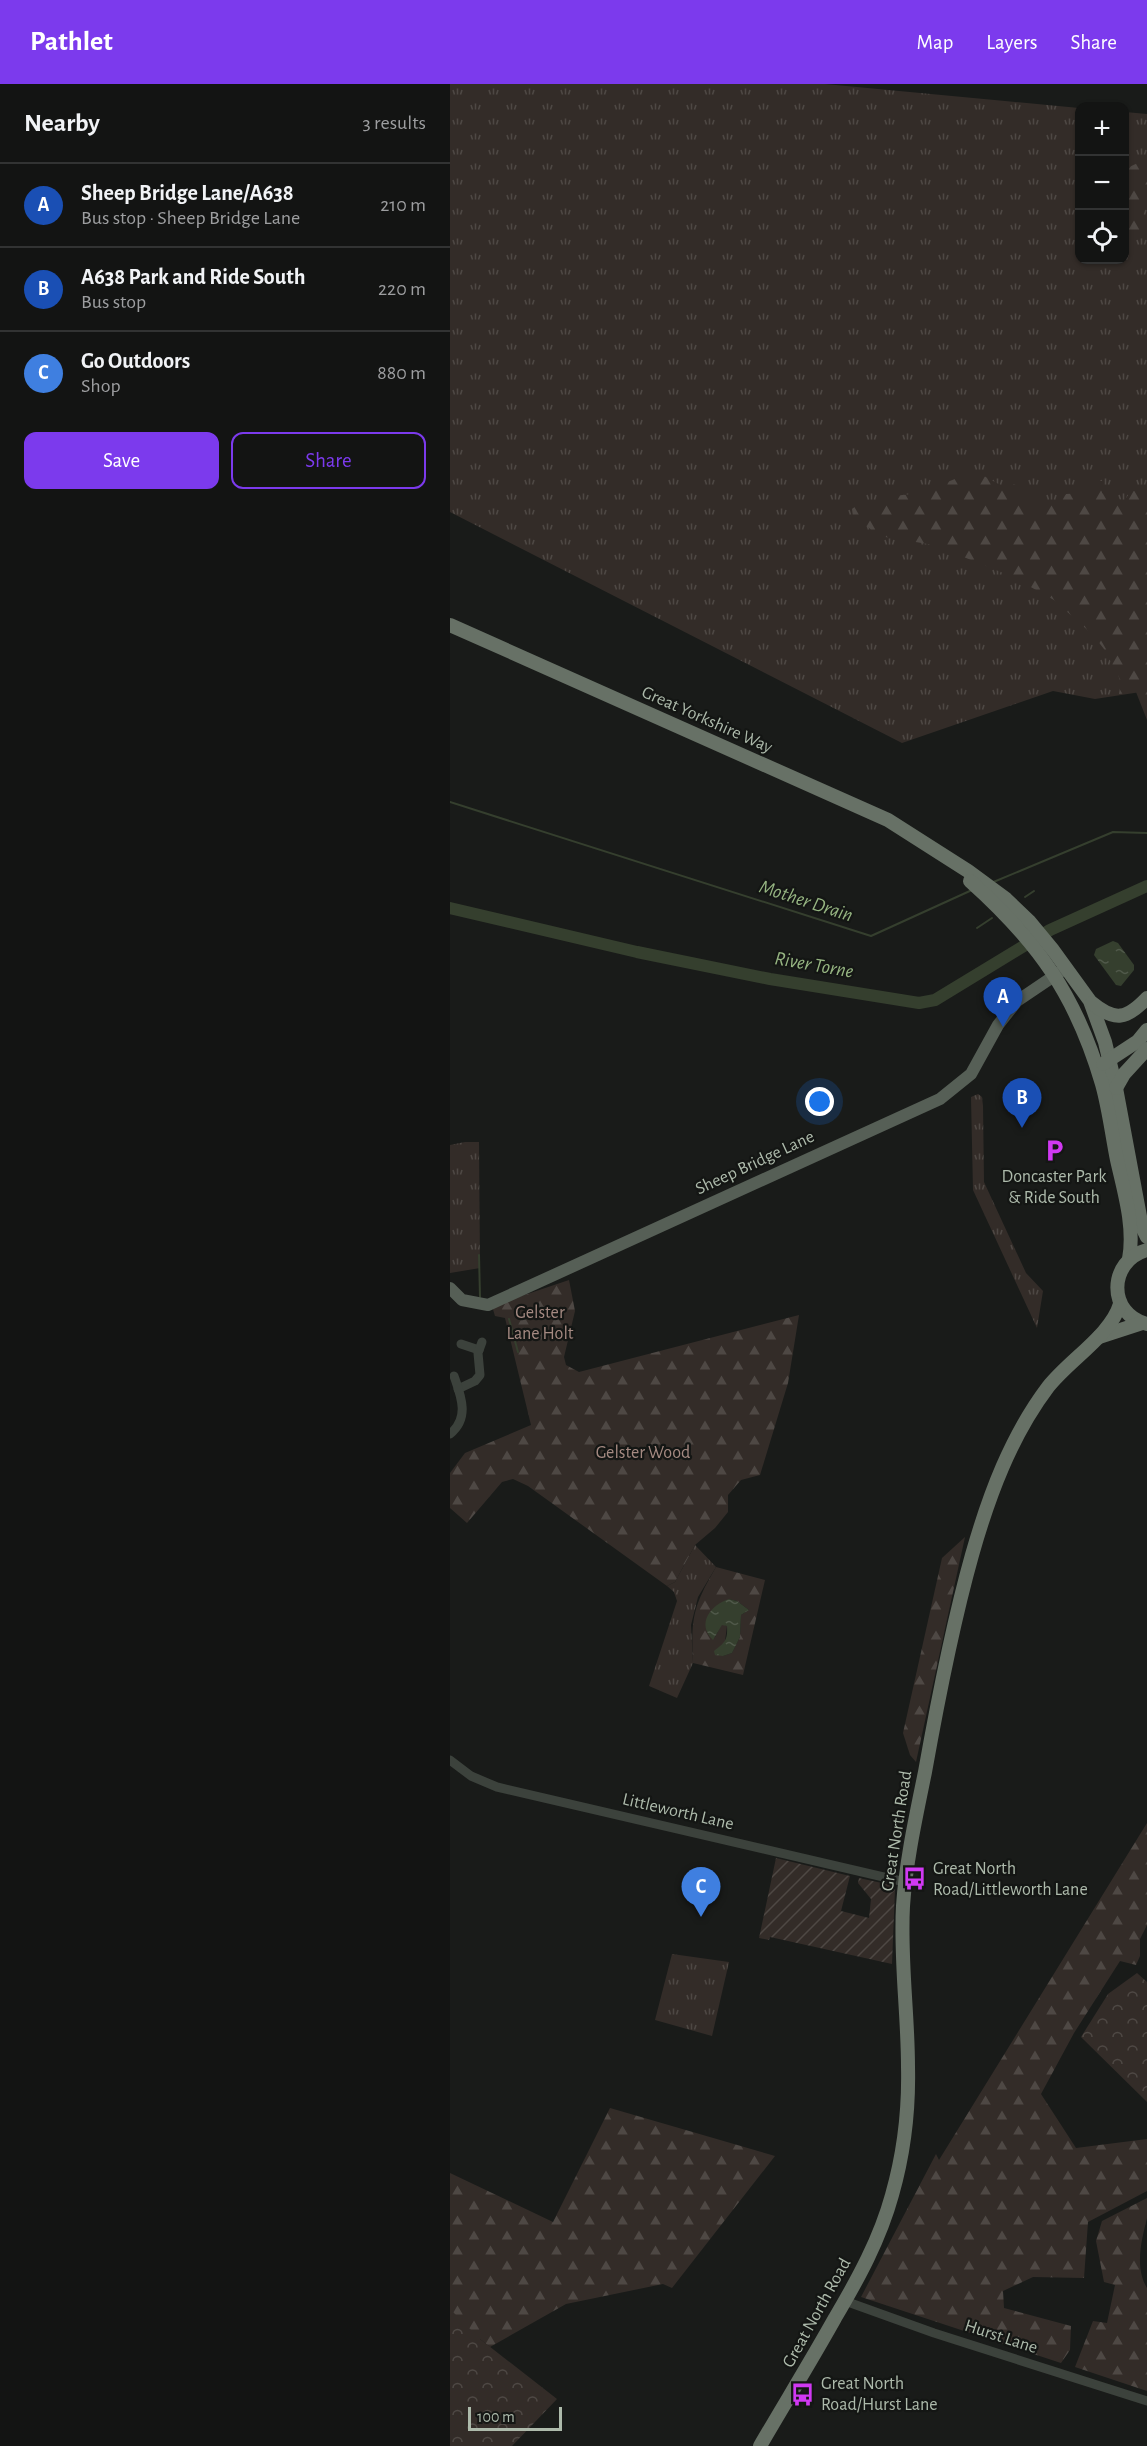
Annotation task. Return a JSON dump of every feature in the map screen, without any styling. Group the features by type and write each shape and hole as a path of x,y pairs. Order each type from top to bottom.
{"highway":[{"name":"Great Yorkshire Way","path":"450,625 888,820 945,856 981,885 1025,926 1061,971 1090,1001 1104,1038 1105,1066 1132,1246 1129,1259"},
{"name":"Great Yorkshire Way","path":"1061,971 1067,994 1081,1024 1116,1088 1142,1227 1147,1237"},
{"path":"1090,1001 1107,1014 1121,1016 1136,1009 1147,998"},
{"path":"1105,1066 1138,1041 1147,1029"},
{"path":"1116,1088 1132,1063 1147,1049"},
{"path":"1105,1066 1132,1063"},
{"path":"1144,1323 1126,1312 1120,1304 1116,1287 1118,1278 1129,1259 1147,1250"},
{"name":"Great North Road","path":"760,2446 845,2301 882,2227 892,2194 905,2136 908,2065 902,1967 905,1882 952,1636 974,1550 993,1491 1014,1439 1050,1385 1097,1338 1117,1314 1120,1304"},
{"name":"Great North Road","path":"1097,1338 1144,1323"}],"main road":[{"name":"Sheep Bridge Lane","path":"450,1288 462,1300 488,1305 940,1099 971,1074 998,1025 1017,1001 1061,971"}],"street":[{"path":"458,1389 475,1381 480,1375 481,1346 461,1344"},
{"path":"450,1434 463,1415 463,1406 454,1376"},
{"name":"Littleworth Lane","path":"450,1760 471,1776 497,1787 905,1882"},
{"name":"Hurst Lane","path":"845,2301 934,2333 1147,2402"}],"green space":[{"path":"450,84 825,84 1075,108 1075,264 1129,264 1129,112 1147,114 1147,691 1095,699 1053,691 902,743 450,512"},
{"path":"1147,161 1147,201 1143,202 1143,230 1129,237 1129,210 1129,167"},
{"path":"970,475 984,476 1004,487 1011,483 1018,486 1029,500 1058,502 1066,494 1085,493 1094,481 1104,481 1102,493 1124,501 1131,491 1147,491 1147,720 1136,692 1119,694 1121,681 1104,649 1093,635 1054,600 1013,577 934,545 879,536 853,515 852,509 856,506 871,505 895,496 920,493"},
{"path":"978,1094 982,1097 983,1106 984,1182 1026,1273 1043,1291 1037,1328 973,1190 971,1097"},
{"path":"479,1142 480,1268 450,1273 450,1145"},
{"name":"Gelster Wood","path":"569,1280 575,1311 564,1357 566,1365 579,1372 799,1315 788,1383 760,1475 741,1480 728,1495 728,1512 715,1528 695,1545 675,1582 667,1586 528,1486 513,1479 502,1482 467,1523 450,1508 450,1473 465,1453 531,1425 505,1318 495,1316 492,1306"},
{"path":"965,1537 916,1762 910,1755 903,1733 942,1558"},
{"path":"695,1545 716,1567 698,1597 691,1625 693,1663 677,1698 649,1686 677,1601 674,1592 667,1586 675,1582"},
{"path":"716,1567 765,1580 743,1675 693,1663 693,1623 698,1603","holes":["729,1599 737,1601 749,1610 741,1615 740,1637 732,1653 723,1656 727,1626 722,1624 714,1639"]},
{"path":"1147,1823 1147,1925 1140,1939 1140,1956 1136,1965 1120,1961 1074,2033 1041,2094 1076,2148 1147,2139 1147,2191 1088,2222 1084,2278 1033,2277 1003,2291 1004,2308 1071,2326 1070,2350 1061,2363 861,2297 936,2154 939,2160"},
{"path":"776,1858 850,1876 841,1911 869,1918 871,1899 858,1883 859,1878 891,1885 895,1889 892,1964 770,1937 769,1940 759,1938"},
{"path":"672,1954 729,1962 712,2036 655,2020"},
{"path":"1137,1973 1147,1982 1147,2102 1081,2037 1108,1994"},
{"path":"610,2108 775,2156 672,2288 663,2284 566,2304 490,2347 480,2339 450,2338 450,2173 553,2222"},
{"path":"1147,2198 1147,2218 1141,2243 1140,2262 1147,2288 1147,2391 1075,2367 1093,2321 1107,2323 1115,2285 1104,2282 1096,2241 1102,2221"},
{"path":"450,2309 480,2339 557,2399 512,2446 450,2446"}],"water":[{"path":"1113,941 1118,943 1134,965 1134,970 1121,986 1116,985 1094,955 1096,949"},
{"path":"729,1599 737,1601 749,1610 741,1615 740,1637 732,1653 723,1656 715,1655 714,1651 723,1644 726,1638 727,1626 722,1625 713,1640 708,1634 706,1621 712,1610"}],"waterway":[{"name":"Mother Drain","path":"450,802 871,936 972,890"},
{"name":"Mother Drain","path":"991,883 1113,832 1147,833"},
{"name":"River Torne","path":"450,908 637,952 770,979 919,1003 935,1000 1050,930 1147,886"},
{"path":"1025,897 1034,891"},
{"path":"977,928 992,918"},
{"path":"479,1255 480,1297"},
{"path":"509,1319 518,1352"}],"place":[{"name":"Sheep Bridge Lane/A638","path":"1003,1027"},
{"name":"A638 Park and Ride South","path":"1022,1128"},
{"name":"Doncaster Park & Ride South","path":"1054,1151"},
{"name":"Great North Road/Littleworth Lane","path":"915,1879"},
{"name":"Go Outdoors","path":"701,1917"},
{"name":"Great North Road/Hurst Lane","path":"803,2394"}],"park label":[{"name":"Gelster Lane Holt","path":"540,1323"}]}
